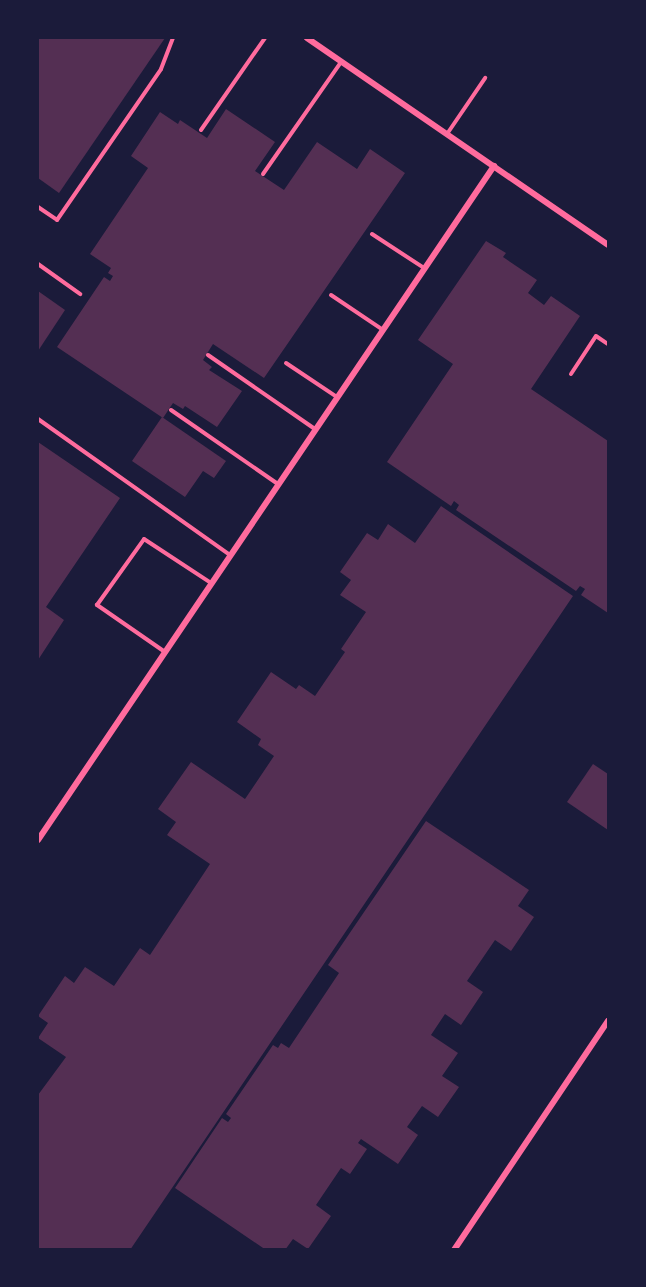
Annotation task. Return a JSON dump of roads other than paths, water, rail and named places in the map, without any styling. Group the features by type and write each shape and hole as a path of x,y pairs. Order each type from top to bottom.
{"street":[{"path":"307,38 609,244"},
{"path":"38,840 494,166"},
{"path":"454,1250 609,1020"}],"lane":[{"path":"38,207 57,220 161,69 173,38"},
{"path":"201,130 265,38"},
{"path":"263,174 341,61"},
{"path":"447,134 485,78"},
{"path":"372,234 424,268"},
{"path":"38,264 80,294"},
{"path":"332,295 383,330"},
{"path":"571,375 596,336 609,344"},
{"path":"208,355 315,429"},
{"path":"286,363 337,397"},
{"path":"171,410 278,484"},
{"path":"38,419 230,555"},
{"path":"165,652 98,605 144,539 211,583"}]}
